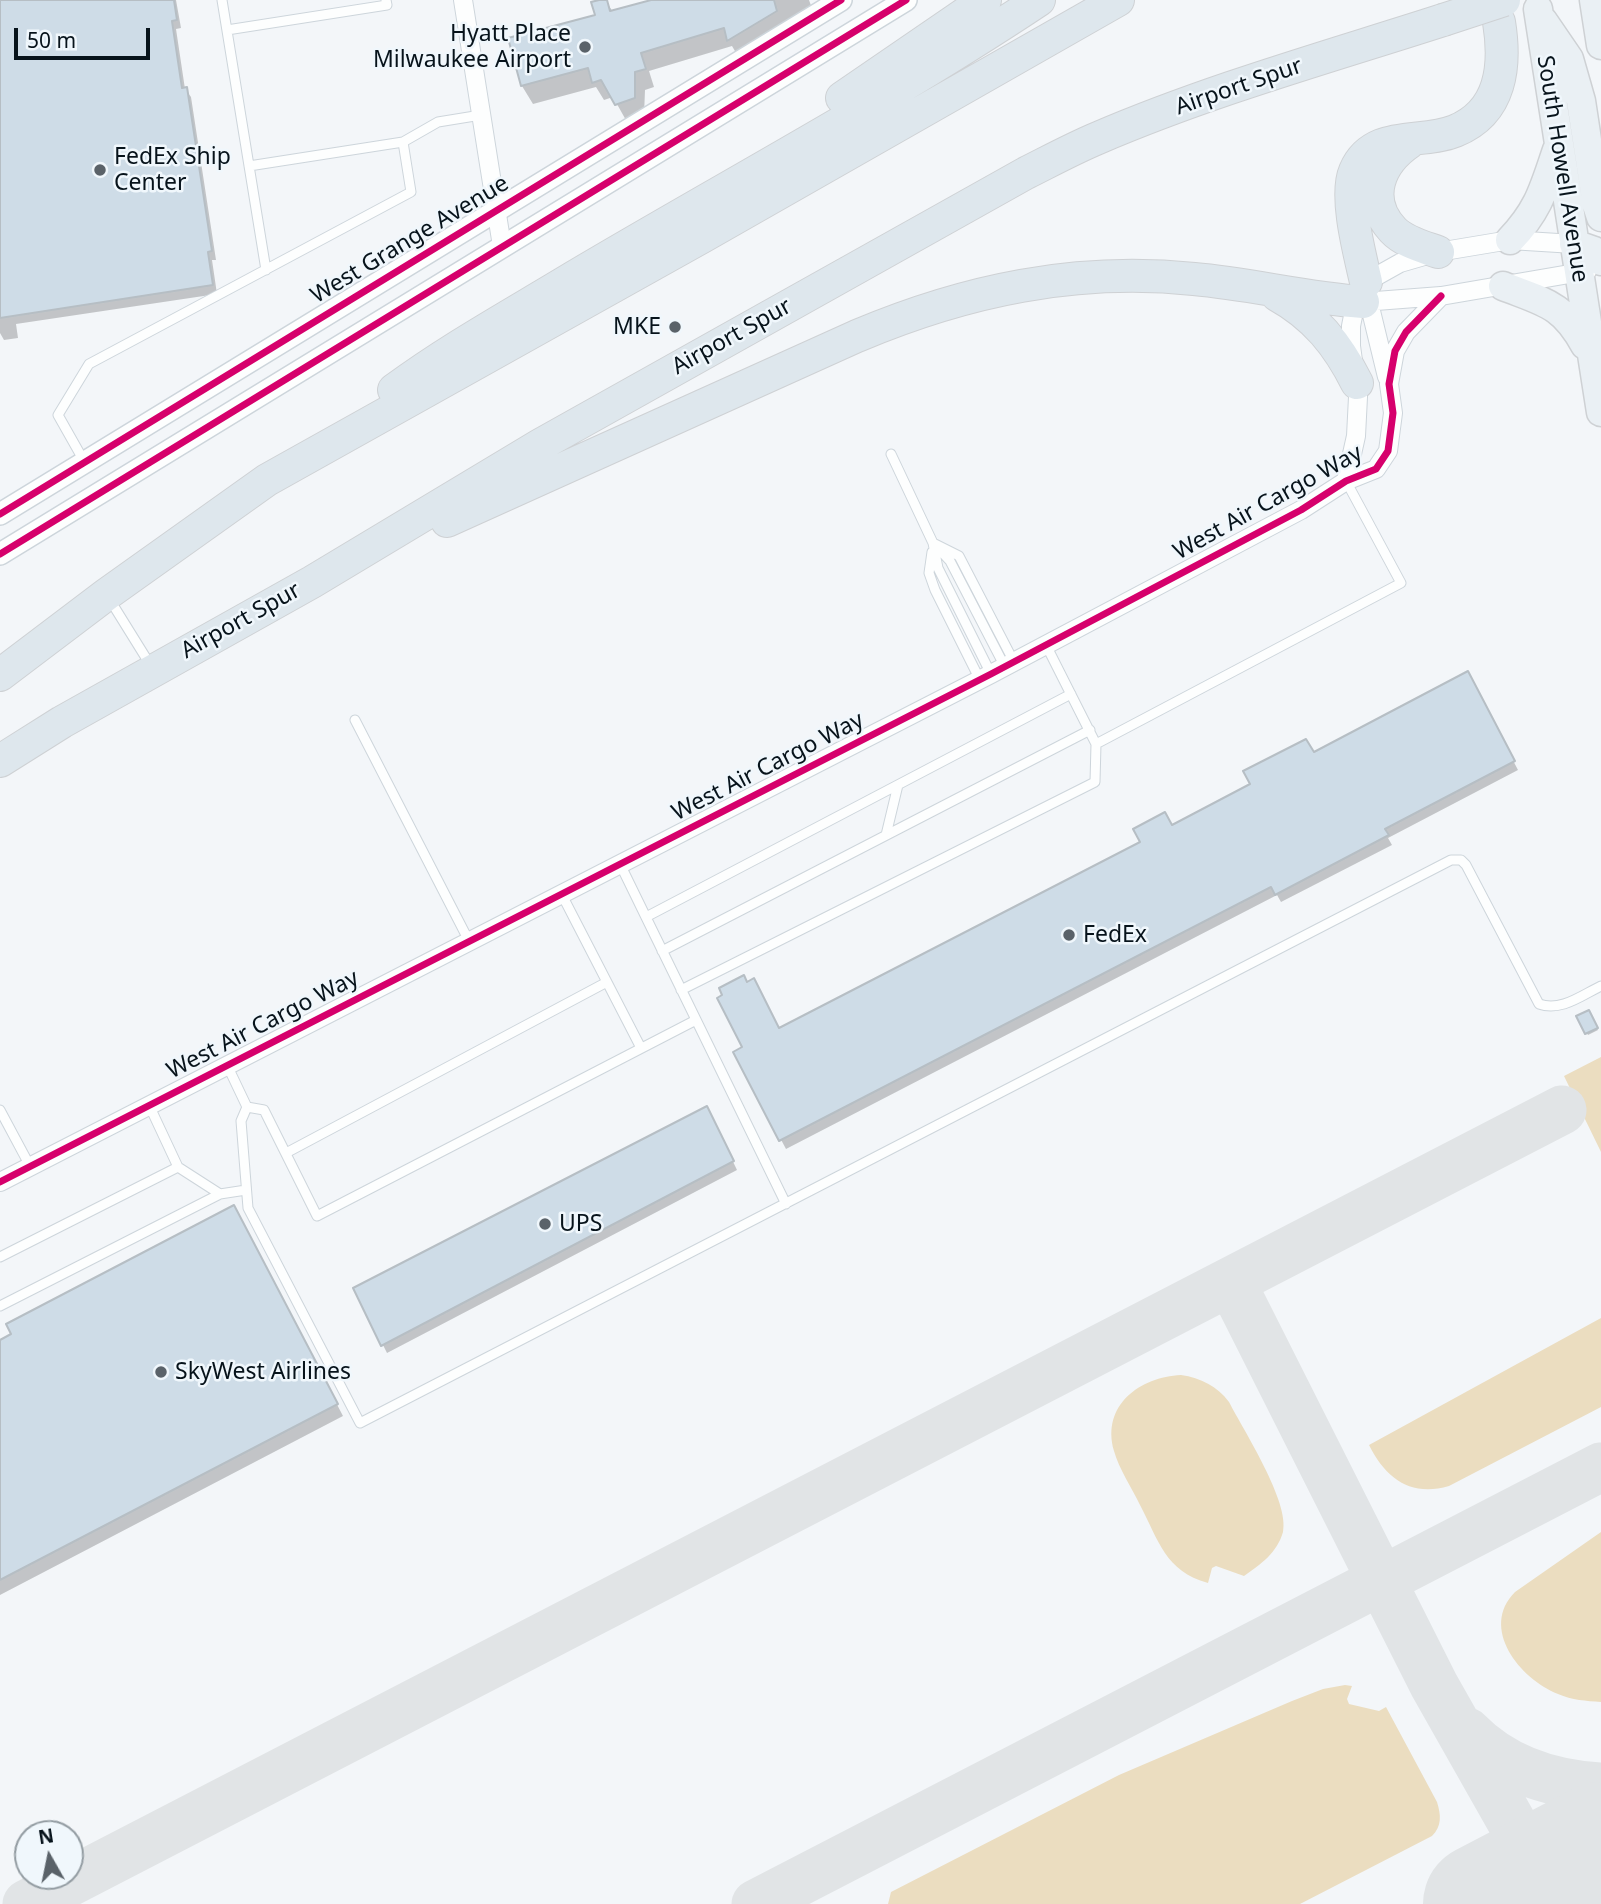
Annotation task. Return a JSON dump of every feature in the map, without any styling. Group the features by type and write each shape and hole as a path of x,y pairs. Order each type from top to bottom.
{"highway":[{"path":"696,205 750,161 985,0"},
{"path":"0,675 107,594 436,359 969,47 1039,0"},
{"path":"267,480 1118,0"},
{"path":"312,582 857,335 934,305 1018,286 1103,277 1195,279 1266,289 1364,292 1353,217 1352,189 1355,171 1366,155 1381,144 1396,139 1415,139 1455,131 1480,115 1494,95 1502,72 1502,11"},
{"name":"Airport Spur","path":"0,761 62,722 312,582 563,432 1002,187 1097,138 1236,86 1443,20 1502,11"},
{"path":"1415,139 1395,152 1382,170 1377,193 1382,214 1395,232 1415,244 1438,252"},
{"path":"1266,289 1299,309 1319,326 1335,345 1357,383"}],"main road":[{"path":"1594,0 1601,45"},
{"name":"South Howell Avenue","path":"1574,244 1539,12 1569,60 1581,101 1601,217"},
{"path":"1510,240 1527,223 1539,203 1559,144"},
{"path":"1574,244 1594,251 1593,267"},
{"name":"South Howell Avenue","path":"1593,267 1591,356 1601,412"},
{"path":"1503,286 1547,303 1564,314 1575,326 1591,356"}],"street":[{"path":"463,0 502,246"},
{"name":"West Grange Avenue","path":"0,514 841,0"},
{"path":"0,554 906,0"},
{"path":"1364,292 1400,263 1438,252 1510,240 1574,244"},
{"path":"1364,292 1441,296 1593,267"},
{"path":"374,285 392,314"},
{"path":"1364,292 1389,384"},
{"name":"West Air Cargo Way","path":"1346,481 1357,427 1357,383 1351,326 1354,311 1364,292"},
{"name":"West Air Cargo Way","path":"0,1182 997,671 1301,510 1346,481 1376,469 1388,451 1393,413 1389,384 1395,351 1406,332 1441,296"}],"lane":[{"path":"222,0 266,270"},
{"path":"227,30 387,5 386,0"},
{"path":"249,166 403,142 438,122 481,115"},
{"path":"85,462 58,415 89,364 411,192 403,142"},
{"path":"891,454 933,543 950,561 997,671"},
{"path":"1096,744 1401,583 1346,481"},
{"path":"933,543 929,573 935,590 997,671"},
{"path":"107,594 153,670"},
{"path":"681,990 1095,782 1096,744 1046,645"},
{"path":"646,916 1071,694"},
{"path":"355,720 469,942"},
{"path":"662,951 1090,730"},
{"path":"886,835 898,785"},
{"path":"228,1065 247,1107 241,1121 248,1208 360,1423 1451,860 1461,860 1466,865 1539,1003 1550,1007 1567,1003 1601,986"},
{"path":"620,864 786,1204"},
{"path":"562,895 641,1048"},
{"path":"286,1153 607,982"},
{"path":"247,1107 264,1110 317,1216 696,1020"},
{"path":"149,1105 178,1167 220,1194"},
{"path":"0,1110 30,1166"},
{"path":"0,1256 178,1167"},
{"path":"0,1306 220,1194 246,1190"}],"shaded area":[{"path":"1601,1057 1601,1152 1564,1076"},
{"path":"1601,1318 1601,1407 1449,1486 1435,1489 1411,1487 1392,1476 1369,1445"},
{"path":"1181,1375 1208,1384 1229,1402 1280,1503 1283,1532 1277,1546 1244,1576 1216,1566 1212,1568 1208,1583 1194,1578 1173,1563 1122,1472 1114,1451 1111,1435 1113,1420 1127,1396 1151,1381"},
{"path":"1601,1532 1601,1702 1563,1696 1530,1677 1509,1651 1501,1621 1505,1606 1515,1592"},
{"path":"1352,1686 1347,1699 1349,1704 1379,1711 1386,1707 1437,1802 1439,1824 1432,1836 1300,1904 888,1904 891,1892 1119,1775 1292,1701 1323,1689"}],"building":[{"name":"FedEx Ship Center","path":"0,0 174,0 177,20 172,21 182,88 187,87 212,251 208,252 213,285 0,318"},
{"name":"Hyatt Place Milwaukee Airport","path":"607,0 610,11 651,0 774,0 777,11 727,41 724,28 641,53 646,69 635,72 635,98 615,105 601,80 592,83 588,68 521,86 508,38 595,15 591,2"},
{"name":"FedEx","path":"1468,671 1515,761 1385,829 1389,835 1275,895 1271,887 779,1141 733,1052 742,1047 717,998 722,995 719,988 744,975 747,982 754,978 779,1028 1140,842 1133,829 1165,812 1172,825 1250,784 1243,771 1306,739 1314,752"},
{"path":"1589,1010 1598,1028 1585,1034 1576,1016"},
{"name":"UPS","path":"707,1106 734,1161 381,1346 353,1288"},
{"name":"SkyWest Airlines","path":"234,1205 338,1404 0,1580 0,1340 11,1334 6,1324"}],"taxiway":[{"path":"27,1904 1562,1110"},
{"path":"1231,1282 1434,1685 1541,1874"},
{"path":"756,1904 1601,1467"},
{"path":"1467,1732 1496,1756 1528,1772 1564,1782 1601,1787"}],"runway":[{"path":"1484,1904 1601,1843"}],"cycle path":[{"path":"0,514 841,0"},
{"path":"0,554 906,0"},
{"path":"0,1182 991,674 1301,510 1346,481 1376,469 1388,451 1393,413 1389,384 1395,351 1406,332 1441,296"}],"place":[{"name":"Hyatt Place Milwaukee Airport","path":"585,47"},
{"name":"FedEx Ship Center","path":"100,170"},
{"name":"MKE","path":"675,327"},
{"name":"FedEx","path":"1069,935"},
{"name":"UPS","path":"545,1224"},
{"name":"SkyWest Airlines","path":"161,1372"}]}
